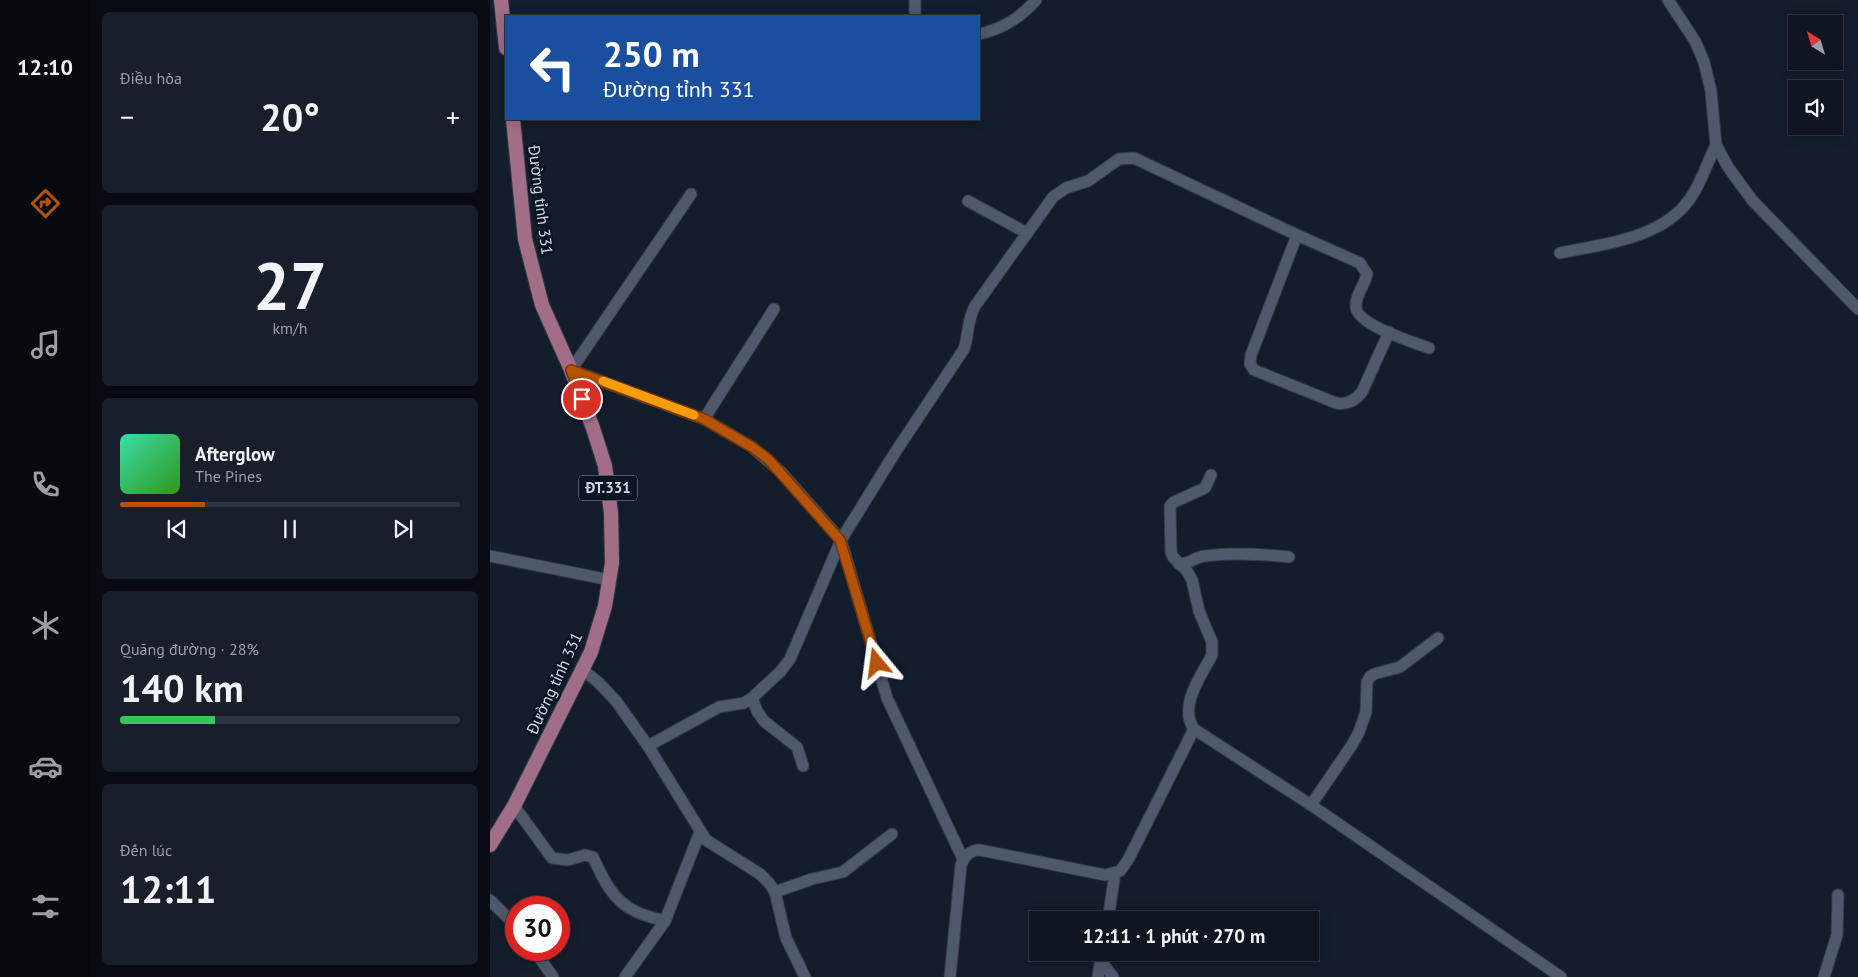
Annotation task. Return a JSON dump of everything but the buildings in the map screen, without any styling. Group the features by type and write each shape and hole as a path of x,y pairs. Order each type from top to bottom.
{"main road":[{"path":"502,0 505,27"},
{"name":"Đường tỉnh 331","path":"490,845 514,806 591,652 605,606 610,580 611,513 605,466 571,370 542,305 525,239 513,120"}],"street":[{"path":"915,0 915,15"},
{"path":"980,34 1011,22 1022,15 1036,0"},
{"path":"1668,0 1695,42 1704,62 1711,91 1716,145 1735,179 1752,200 1858,309"},
{"path":"1560,253 1622,240 1661,226 1675,216 1689,200 1716,145"},
{"path":"648,746 719,707 744,703 780,672 790,659 840,540 964,349 971,312 1053,197 1060,192 1088,181 1119,159 1134,158 1363,265 1366,270 1366,277 1357,299 1358,313 1365,321 1429,348"},
{"path":"691,194 571,370 704,419 752,447 768,459 840,540 888,698 963,859"},
{"path":"968,201 1026,233"},
{"path":"1297,235 1251,355 1250,364 1254,370 1336,403 1348,403 1362,392 1389,332"},
{"path":"704,419 774,309"},
{"path":"1211,475 1203,490 1174,502 1170,506 1170,547 1173,557 1192,580 1199,611 1213,646 1212,655 1188,703 1188,716 1194,729 1311,805 1561,977"},
{"path":"1179,564 1190,564 1205,556 1251,554 1288,557"},
{"path":"490,556 610,580"},
{"path":"1311,805 1359,732 1366,712 1367,682 1370,677 1374,674 1400,667 1438,638"},
{"path":"582,669 604,687 616,701 648,746 700,832 711,844 760,874 769,883 774,892 786,938 805,977"},
{"path":"752,698 757,711 764,721 797,747 803,766"},
{"path":"950,977 963,859 970,852 980,850 1100,874 1115,873 1128,860 1194,729"},
{"path":"514,806 552,858 568,860 584,854 593,857 603,879 614,896 635,911 665,921"},
{"path":"625,977 665,921 700,832"},
{"path":"774,892 812,879 843,872 892,834"},
{"path":"1109,911 1115,873"},
{"path":"1824,977 1837,935 1838,895"},
{"path":"490,900 505,915"},
{"path":"542,961 553,977"},
{"path":"1098,977 1100,961"},
{"path":"1104,961 1113,977"}],"slow traffic":[{"path":"603,381 694,415"}],"route":[{"path":"582,399 571,370 704,419 752,447 768,459 840,540 877,663"}]}
